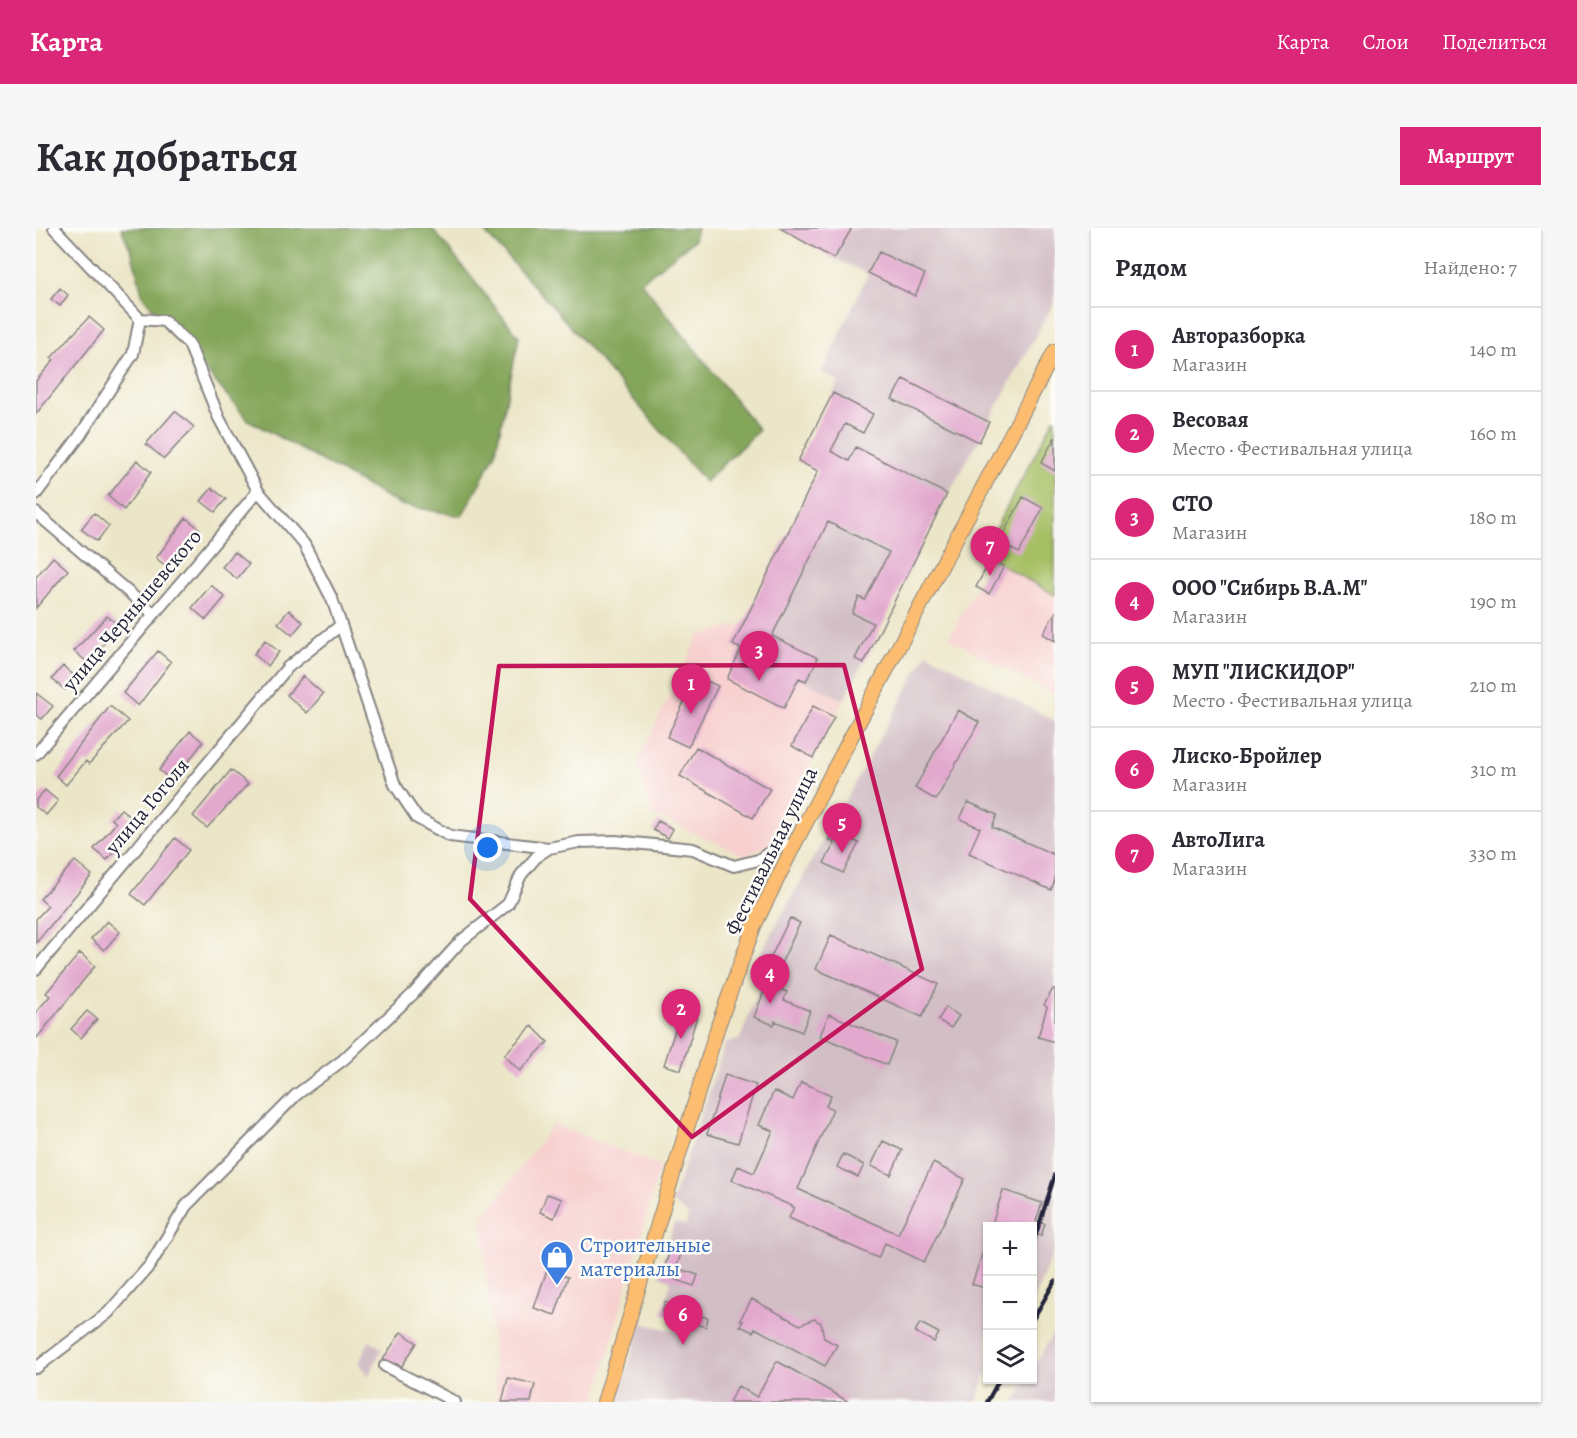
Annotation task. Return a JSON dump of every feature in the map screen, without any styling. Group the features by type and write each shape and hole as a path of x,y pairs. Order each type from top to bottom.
{"main road":[{"name":"Фестивальная улица","path":"604,1402 718,1026 754,926 795,843 1055,351"}],"street":[{"path":"54,228 140,319 164,321 189,344 219,418 258,491 304,544 332,598 395,785 417,818 450,836 549,848 579,842 615,841 659,845 693,849 734,866 758,860 778,847 795,843"},
{"path":"36,494 79,437 132,354 140,319"},
{"name":"улица Чернышевского","path":"36,754 258,491"},
{"path":"36,513 153,614"},
{"name":"улица Гоголя","path":"36,969 288,668 341,625"},
{"path":"36,1368 108,1313 150,1265 186,1206 202,1189 296,1095 343,1060 461,941 508,904 528,865 549,848"},
{"path":"385,1366 455,1402"}],"highlighted area":[{"path":"844,665 922,969 692,1137 470,899 499,666"}],"shaded area":[{"path":"780,228 1055,228 1055,301 930,528 798,461 839,382 822,372 868,274"},
{"path":"815,478 927,533 844,700 733,646"},
{"path":"991,559 1055,595 1055,695 949,638"},
{"path":"744,624 806,681 844,700 768,845 746,856 652,814 637,763 699,635"},
{"path":"927,653 1055,721 1055,1247 1037,1291 1037,1222 983,1222 983,1383 977,1402 618,1402 641,1323 688,1334 692,1324 662,1313 671,1281 659,1276 674,1223 686,1225 688,1215 672,1202 725,1044 740,1039 762,980 749,974"},
{"name":"Строительные материалы","path":"553,1124 660,1166 595,1402 497,1402 482,1219"},
{"path":"1055,1329 1055,1402 1014,1402 1025,1384 1037,1384 1037,1362"},
{"path":"369,1341 382,1348 368,1377 359,1362"}],"green space":[{"path":"121,228 432,228 519,337 495,455 462,516 401,505 248,420 143,297 132,253"},
{"path":"481,228 697,228 694,240 641,282 759,430 705,482 554,308"},
{"path":"1055,417 1055,595 982,554"}],"building":[{"path":"780,228 852,228 834,259"},
{"path":"879,252 925,274 915,296 868,273"},
{"path":"60,288 68,295 60,306 51,299"},
{"path":"89,317 104,330 36,414 36,381 54,360 51,358"},
{"path":"903,379 989,422 979,442 892,399"},
{"path":"833,393 873,414 863,433 845,424 831,451 849,461 856,447 947,494 864,663 855,659 873,623 852,613 859,597 865,600 889,552 828,522 772,636 818,658 806,681 799,678 784,708 727,679 741,649 733,645 818,471 798,461"},
{"path":"175,411 194,427 164,459 146,444"},
{"path":"1055,437 1055,471 1041,463"},
{"path":"137,460 151,472 124,510 108,496"},
{"path":"212,488 226,499 215,512 201,501"},
{"path":"1023,497 1043,508 1019,553 999,542"},
{"path":"94,513 109,526 97,541 81,529"},
{"path":"186,518 200,529 168,568 156,558"},
{"path":"235,552 249,564 237,579 222,567"},
{"path":"53,557 68,570 36,608 36,577"},
{"path":"991,559 1004,566 989,594 976,587"},
{"path":"211,585 225,597 206,620 192,608"},
{"path":"289,610 303,622 292,635 278,623"},
{"path":"1055,613 1055,641 1043,634"},
{"path":"107,616 120,626 87,662 74,651"},
{"path":"265,640 279,652 268,666 254,654"},
{"path":"158,651 171,662 138,706 123,693"},
{"path":"63,666 76,677 65,690 52,679"},
{"path":"303,676 323,694 307,713 287,695"},
{"path":"697,676 718,686 688,747 667,737"},
{"path":"36,693 53,706 42,719 36,715"},
{"path":"110,706 128,721 89,764 86,761 66,785 56,776"},
{"path":"813,706 834,717 813,758 792,746"},
{"path":"958,710 979,722 936,800 915,788"},
{"path":"190,731 203,742 173,782 159,770"},
{"path":"696,747 770,789 753,818 680,776"},
{"path":"231,770 248,784 207,828 193,816"},
{"path":"45,790 58,801 46,815 36,807 36,800"},
{"path":"968,802 997,815 992,827 1055,855 1055,880 1051,890 969,853 980,828 960,819"},
{"path":"121,809 138,823 107,860 94,849 116,823 112,819"},
{"path":"658,821 673,829 668,838 653,830"},
{"path":"834,830 859,843 843,873 824,863 835,843 829,840"},
{"path":"175,838 189,850 145,905 131,894"},
{"path":"75,861 92,875 36,943 36,919 48,906 40,899"},
{"path":"790,918 800,923 777,972 766,967"},
{"path":"107,921 120,932 104,950 91,939"},
{"path":"831,935 938,984 922,1017 816,969"},
{"path":"80,953 95,966 36,1039 36,1012 50,996 46,993"},
{"path":"767,984 787,992 784,1000 810,1011 802,1032 775,1021 774,1025 754,1017"},
{"path":"1055,989 1055,1042 1038,1037 1047,1007 1044,1005"},
{"path":"946,1007 959,1016 951,1028 938,1020"},
{"path":"682,1008 698,1013 681,1070 664,1065"},
{"path":"87,1011 97,1019 81,1038 71,1029"},
{"path":"829,1014 896,1042 887,1065 820,1036"},
{"path":"532,1026 548,1042 520,1071 504,1055"},
{"path":"725,1075 756,1085 738,1143 707,1134"},
{"path":"801,1082 831,1095 826,1106 833,1109 798,1189 898,1234 933,1163 965,1179 924,1262 885,1243 878,1258 789,1218 794,1207 732,1180 738,1166 754,1173 773,1131 759,1125 774,1091 793,1100"},
{"path":"883,1141 902,1150 891,1175 871,1166"},
{"path":"843,1154 864,1165 858,1177 837,1167"},
{"path":"1003,1190 1042,1203 1036,1221 1045,1224 1041,1236 1037,1235 1037,1222 993,1222"},
{"path":"547,1194 562,1199 554,1218 540,1212"},
{"path":"671,1247 682,1251 676,1268 698,1275 694,1286 662,1275"},
{"path":"983,1252 983,1288 972,1284"},
{"path":"547,1270 568,1277 555,1315 534,1308"},
{"path":"752,1299 800,1325 814,1319 821,1323 824,1338 837,1345 825,1366 755,1328 753,1332 740,1326 743,1321 740,1320"},
{"path":"665,1302 678,1306 675,1317 662,1313"},
{"path":"695,1314 708,1318 706,1327 692,1323"},
{"path":"920,1323 939,1333 934,1342 915,1332"},
{"path":"401,1332 417,1343 402,1366 383,1359"},
{"path":"777,1361 849,1402 729,1402 738,1386 757,1397"},
{"path":"508,1378 535,1384 531,1402 502,1402"}],"railway":[{"path":"1037,1231 1055,1175"},
{"path":"1037,1312 1055,1281"},
{"path":"987,1402 997,1384"}],"place":[{"name":"АвтоЛига","path":"990,576"},
{"name":"СТО","path":"759,681"},
{"name":"Авторазборка","path":"691,714"},
{"name":"МУП \"ЛИСКИДОР\"","path":"842,853"},
{"name":"ООО \"Сибирь В.А.М\"","path":"770,1004"},
{"name":"Весовая","path":"681,1039"},
{"name":"Строительные материалы","path":"557,1286"},
{"name":"Лиско-Бройлер","path":"683,1345"}]}
